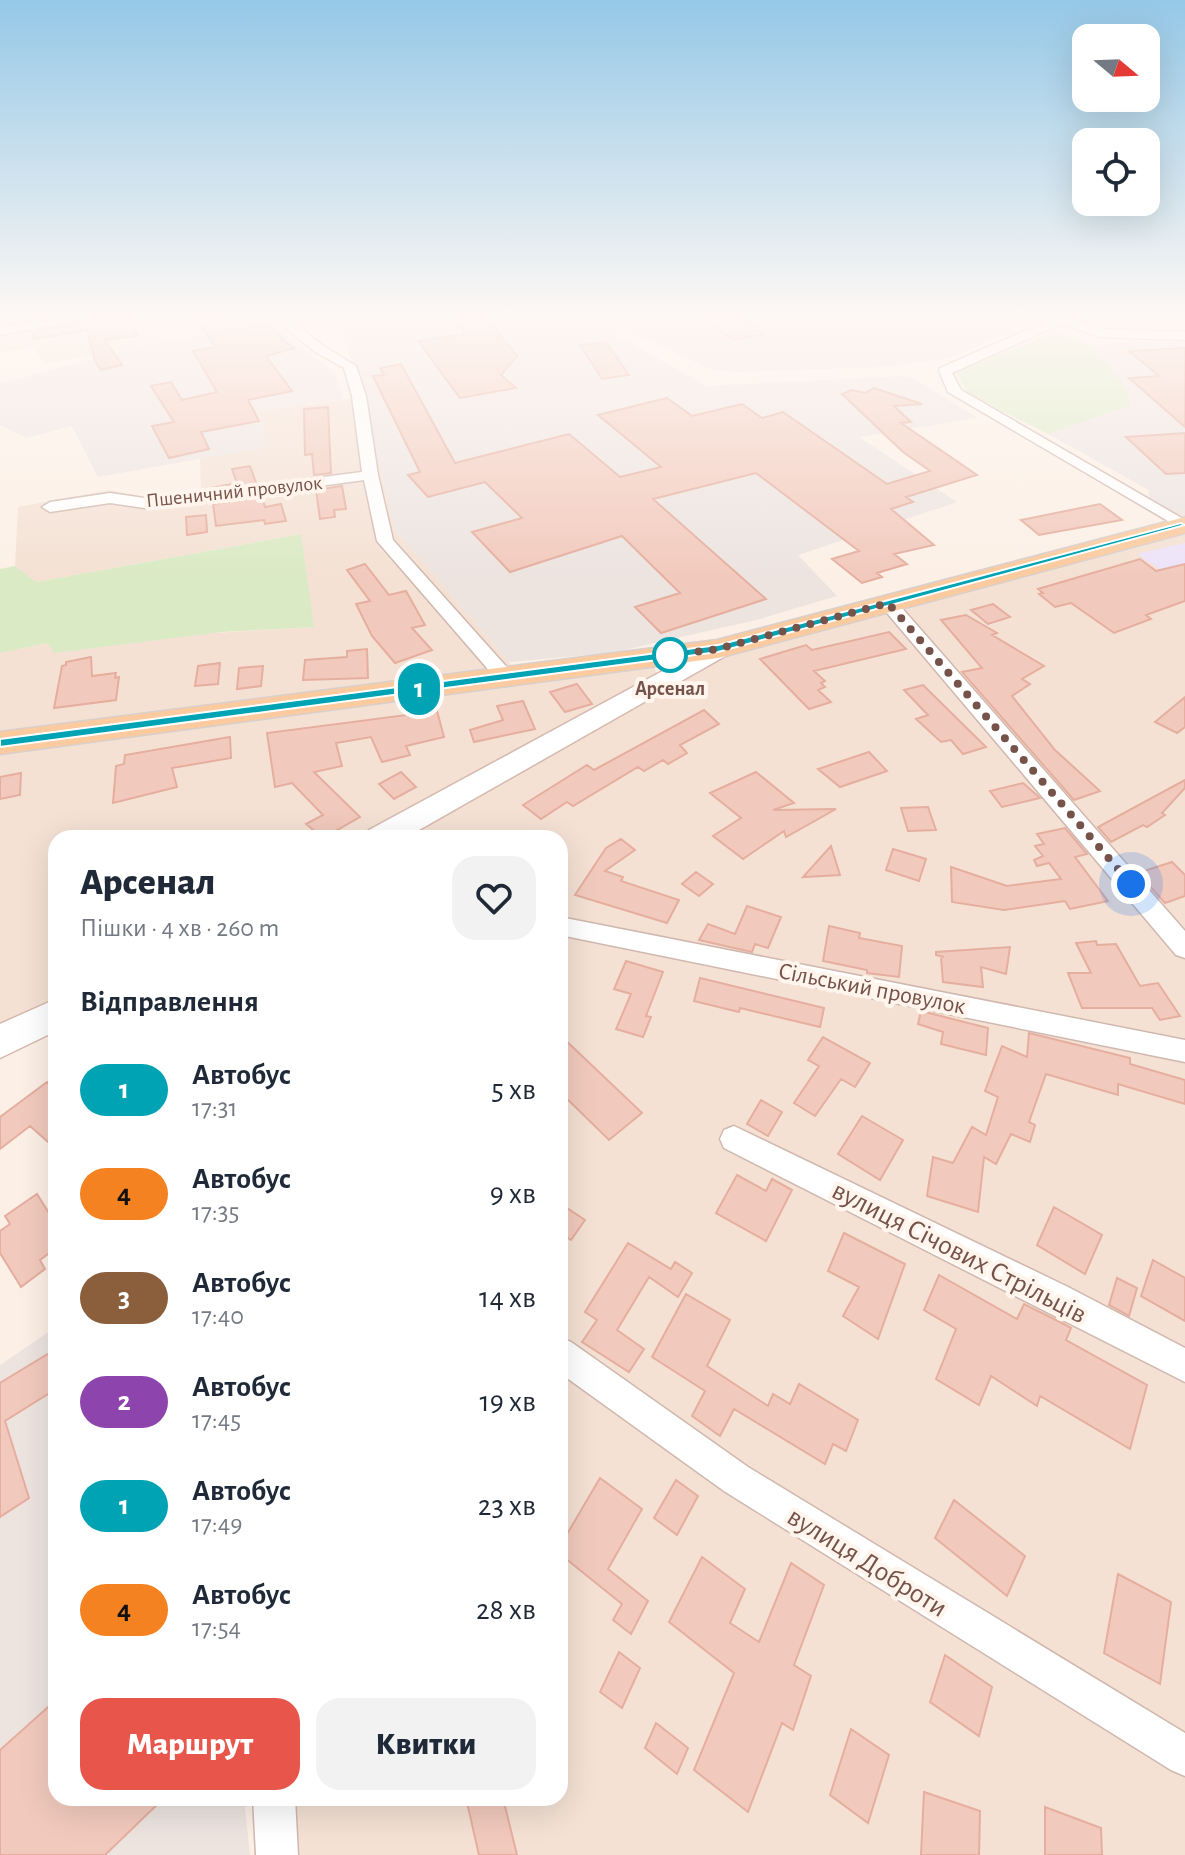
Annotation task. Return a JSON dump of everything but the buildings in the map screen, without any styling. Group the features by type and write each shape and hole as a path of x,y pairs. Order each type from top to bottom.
{"main road":[{"path":"0,743 718,649 1184,526"}],"street":[{"path":"360,402 370,475 385,541 506,678"},
{"path":"971,402 1184,526"},
{"name":"Пшеничний провулок","path":"50,507 110,498 151,504 370,475"},
{"path":"888,603 1185,948"},
{"path":"395,830 718,649"},
{"name":"Сільський провулок","path":"568,928 1185,1051"},
{"path":"0,1042 48,1018"},
{"name":"вулиця Січових Стрільців","path":"734,1139 1057,1298 1185,1366"},
{"name":"вулиця Доброти","path":"568,1359 736,1479 1185,1756"},
{"path":"274,1806 277,1855"}],"shaded area":[{"path":"0,402 325,402 259,411 268,447 98,477 72,426 26,438 0,425"},
{"path":"329,402 364,402 395,530 509,662 520,680 653,663 657,675 385,830 48,830 48,1012 0,1036 0,653 48,643 314,627 300,534 36,582 15,566 18,507 109,490 149,498 201,491 200,458 268,447 259,411"},
{"path":"364,402 951,402 978,418 859,437 957,502 798,555 837,596 756,620 611,653 509,662 395,530"},
{"path":"1130,402 1185,402 1185,515 1180,516 1148,500 1149,490 1048,434 1131,405"},
{"path":"1185,525 1185,1855 277,1855 274,1806 568,1806 568,830 394,830 718,649"},
{"path":"1185,543 1185,586 1137,554"},
{"path":"48,1332 48,1806 245,1806 250,1855 0,1855 0,1365"}],"green space":[{"path":"983,402 1130,402 1131,405 1048,434"},
{"path":"301,534 314,627 222,632 54,653 48,643 0,653 0,569 15,566 36,582"}],"bus line":[{"name":"1","path":"0,743 718,649 1185,525"}],"place":[{"name":"Арсенал","path":"670,655"}],"route":[{"path":"670,655 718,649 888,603 1131,884"}]}
